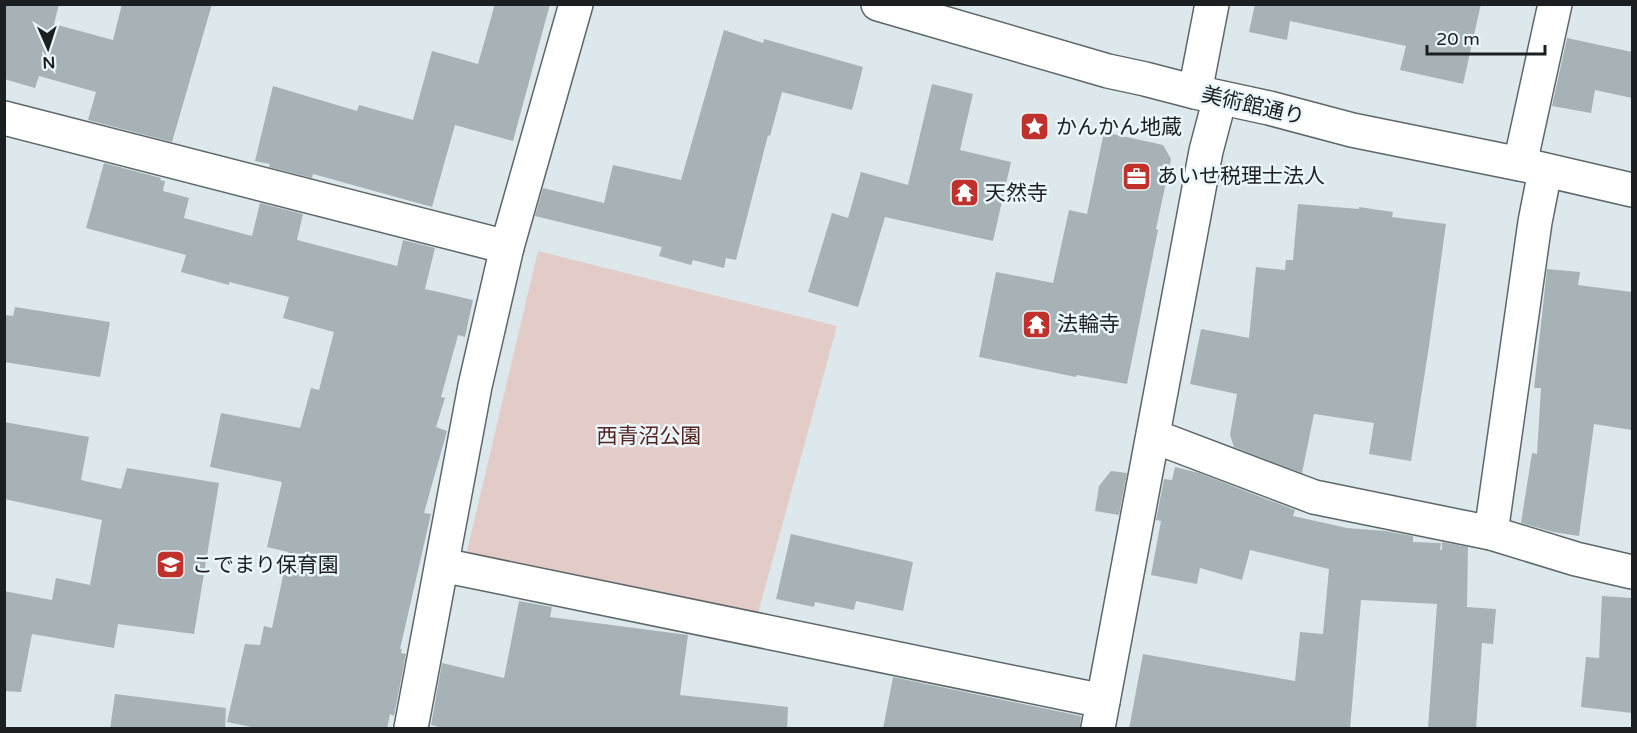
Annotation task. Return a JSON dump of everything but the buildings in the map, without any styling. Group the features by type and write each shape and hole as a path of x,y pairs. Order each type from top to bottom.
{"main road":[{"path":"411,729 475,386 507,247 576,4"},
{"name":"美術館通り","path":"878,4 1108,71 1269,108 1352,130 1632,190"},
{"path":"442,566 1100,715 1206,151 1212,4"},
{"path":"1491,534 1535,222 1532,167 1555,4"},
{"path":"4,118 507,247"},
{"path":"1153,436 1314,497 1491,534 1576,559 1632,572"}],"green space":[{"name":"西青沼公園","path":"538,251 837,326 756,620 463,568"}],"place":[{"name":"かんかん地蔵","path":"1035,127"},
{"name":"あいせ税理士法人","path":"1136,176"},
{"name":"天然寺","path":"964,193"},
{"name":"法輪寺","path":"1036,324"},
{"name":"こでまり保育園","path":"171,565"}]}
